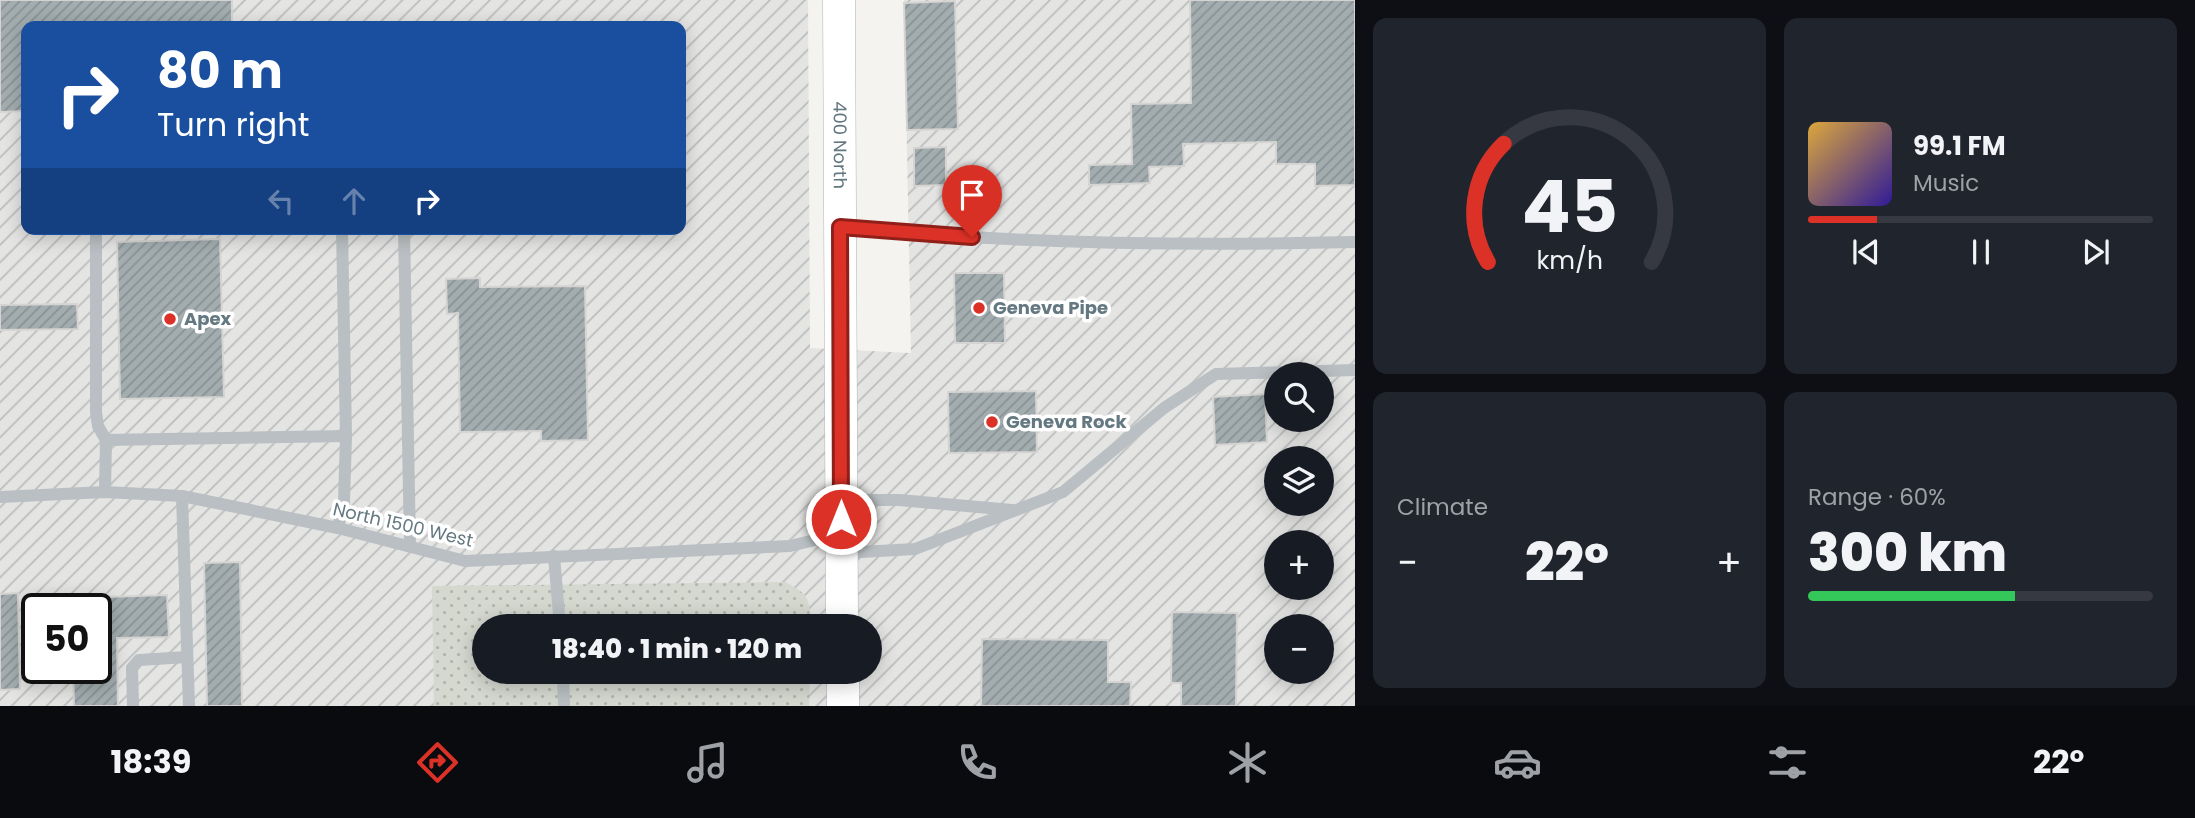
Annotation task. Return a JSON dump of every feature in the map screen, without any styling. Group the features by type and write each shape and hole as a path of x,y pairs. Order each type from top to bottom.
{"main road":[{"name":"400 North","path":"839,0 842,614"},
{"path":"843,684 843,706"}],"street":[{"path":"840,227 933,235 1203,244 1355,242"},
{"path":"96,235 96,412 98,426 106,440 105,492"},
{"path":"338,528 344,502 346,436 342,235"},
{"path":"404,235 410,546"},
{"name":"North 1500 West","path":"0,497 105,492 182,496 338,528 465,561 790,545 823,538 841,545 915,549 1063,492 1164,408 1216,374 1355,370"},
{"path":"106,440 346,436"},
{"path":"182,496 189,706"},
{"path":"841,500 899,500 1016,511"},
{"path":"554,556 559,614"},
{"path":"133,706 132,668 139,660 187,657"},
{"path":"564,684 564,706"}],"shaded area":[{"path":"0,0 808,0 810,348 911,353 904,0 1355,0 1355,706 0,706"},
{"path":"785,582 804,595 810,614 472,614 472,684 810,684 809,706 434,706 432,586"}],"building":[{"path":"0,0 232,0 232,21 21,21 21,111 0,112"},
{"path":"1190,0 1355,0 1355,185 1315,186 1315,164 1276,164 1276,142 1183,144 1184,166 1149,167 1150,183 1089,185 1089,165 1132,164 1131,104 1191,103"},
{"path":"955,1 958,129 907,130 904,3"},
{"path":"946,147 946,185 914,186 914,148"},
{"name":"Apex","path":"220,239 224,397 120,399 117,242"},
{"name":"Geneva Pipe","path":"954,273 1004,273 1005,343 955,343"},
{"path":"480,278 480,287 585,286 588,440 541,441 541,431 460,432 458,313 447,314 446,279"},
{"path":"77,304 78,329 0,330 0,305"},
{"name":"Geneva Rock","path":"1036,391 1037,452 949,453 948,392"},
{"path":"1264,394 1264,432 1267,432 1267,442 1215,445 1213,397"},
{"path":"240,562 242,706 207,706 204,563"},
{"path":"18,593 20,689 0,690 0,594"},
{"path":"167,595 169,637 117,638 118,706 74,706 73,684 112,684 112,597"},
{"path":"1172,612 1237,613 1236,706 1181,706 1181,683 1171,683"},
{"path":"982,639 1108,640 1108,682 1131,682 1130,706 981,706"}],"place":[{"name":"Geneva Pipe","path":"979,308"},
{"name":"Apex","path":"170,319"},
{"name":"Geneva Rock","path":"992,422"}],"route":[{"path":"841,519 840,227 972,237"}]}
